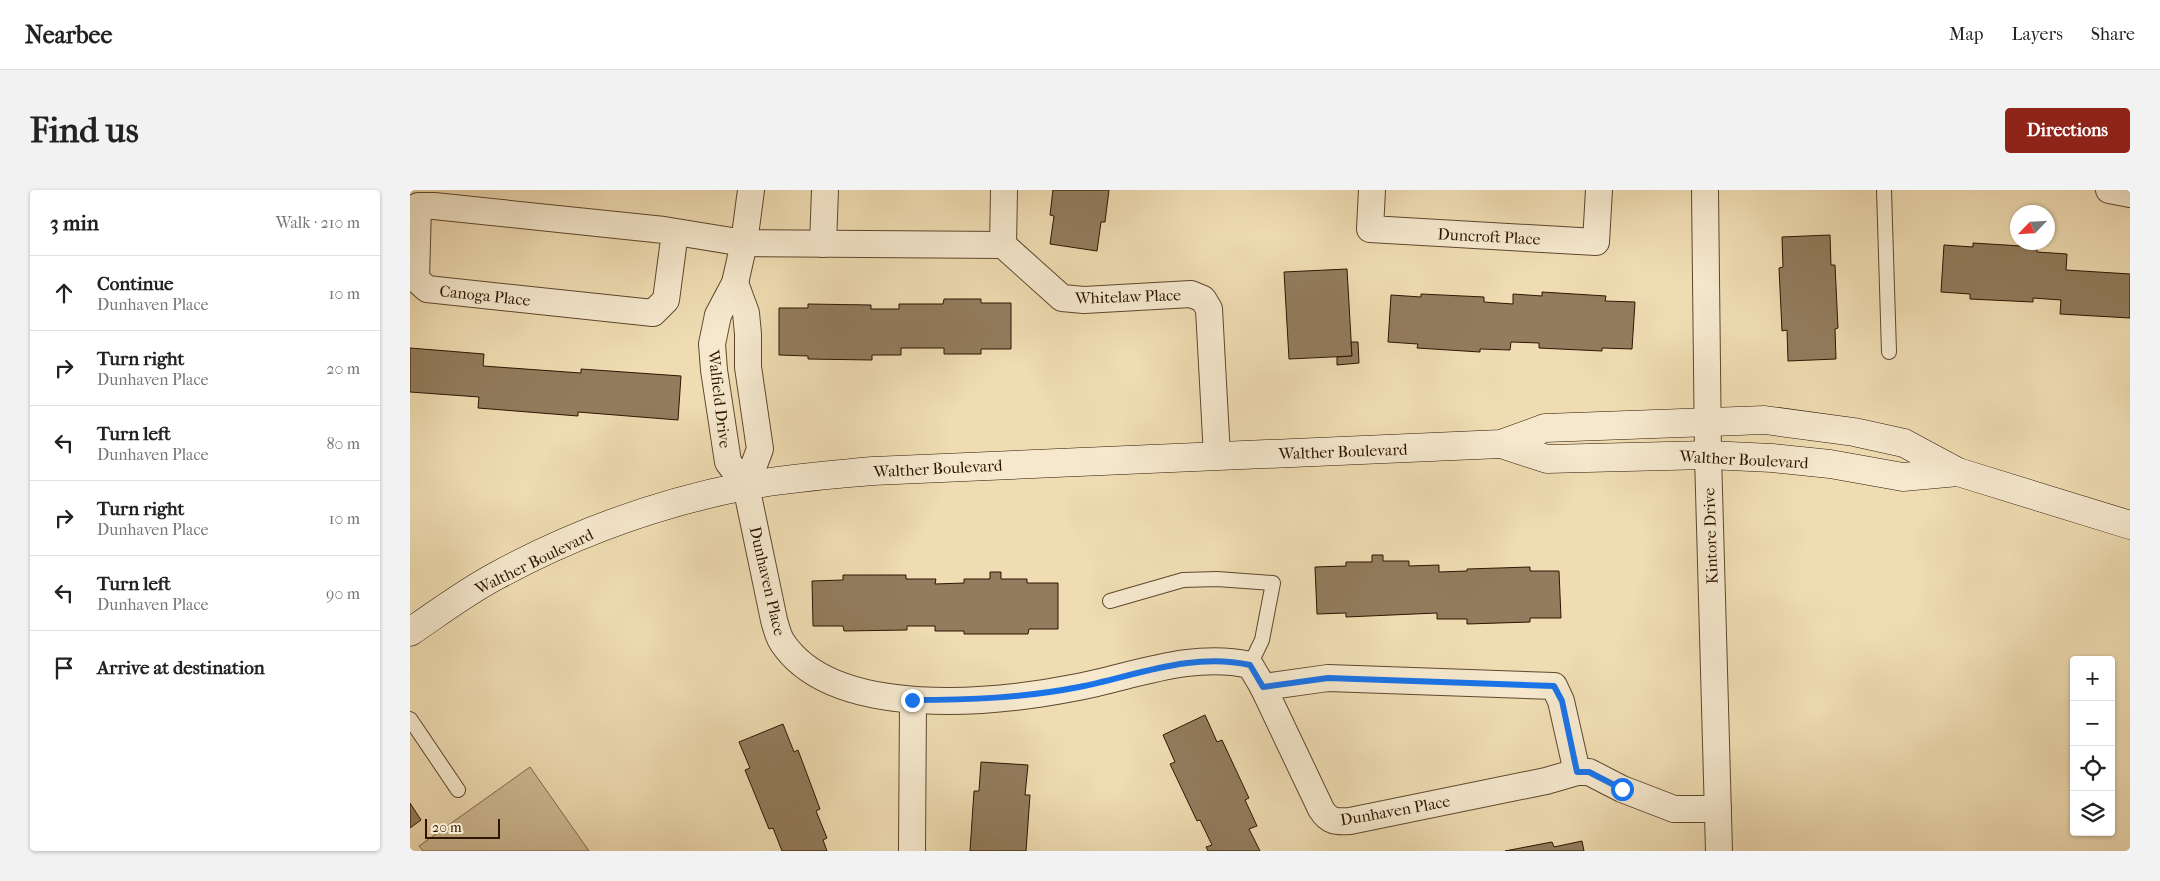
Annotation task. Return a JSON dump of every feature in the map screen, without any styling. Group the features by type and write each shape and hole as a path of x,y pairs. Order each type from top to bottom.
{"main road":[{"name":"Walther Boulevard","path":"410,632 495,576 562,544 617,522 708,494 746,486 809,477 873,471 1501,444 1544,428 1765,420 1854,432 1904,444 1958,472 2130,525"},
{"name":"Walther Boulevard","path":"1501,444 1547,460 1708,455 1791,460 1903,477 1958,472"}],"street":[{"name":"Walfield Drive","path":"746,486 728,462 714,370 712,344 718,315 735,283 744,243 751,190"},
{"path":"823,244 825,190"},
{"path":"744,243 1003,245 1004,190"},
{"name":"Duncroft Place","path":"1372,190 1370,229 1596,242 1599,190"},
{"name":"Kintore Drive","path":"1704,190 1708,455 1719,851"},
{"path":"2109,190 2130,194"},
{"name":"Canoga Place","path":"676,232 666,300 653,313 427,289 416,279 418,206 434,206 676,232 744,243"},
{"name":"Whitelaw Place","path":"1003,245 1062,298 1084,300 1191,294 1203,299 1209,310 1217,456"},
{"name":"Walfield Drive","path":"735,283 746,313 748,366 760,449 746,486"},
{"name":"Dunhaven Place","path":"746,486 774,620 781,640 795,658 833,683 874,696 912,700 971,700 1004,698 1078,687 1180,663 1202,661 1256,676 1554,686 1562,701 1577,772 1546,781 1350,821 1335,822 1325,815 1321,809 1256,676"},
{"path":"912,700 912,851"},
{"path":"1577,772 1589,772 1622,789 1674,809 1718,809"}],"lane":[{"path":"1884,190 1889,352"},
{"path":"1110,601 1183,580 1217,579 1273,583 1256,676"},
{"path":"410,719 458,790"}],"shaded area":[{"path":"530,767 589,851 423,851 419,846"}],"building":[{"path":"1053,190 1109,190 1105,222 1101,222 1097,251 1050,244 1054,216 1050,215"},
{"path":"1830,235 1831,265 1835,265 1838,328 1835,329 1836,359 1788,361 1787,330 1782,331 1779,268 1783,267 1782,237"},
{"path":"1973,243 2010,245 2010,250 2037,250 2037,252 2067,254 2066,270 2130,274 2130,318 2060,314 2061,300 2033,298 2033,302 1970,299 1970,294 1941,292 1944,245 1973,247"},
{"path":"1347,269 1352,356 1289,359 1284,272"},
{"path":"1542,292 1606,296 1605,301 1635,302 1632,349 1602,348 1602,351 1539,348 1539,343 1511,342 1510,350 1480,349 1480,352 1417,348 1418,344 1388,342 1391,295 1421,297 1421,294 1484,297 1484,302 1513,304 1513,294 1542,296"},
{"path":"944,299 981,299 981,303 1011,303 1011,349 981,349 981,354 944,354 944,348 901,348 901,355 872,355 872,360 808,359 808,356 779,355 779,308 808,308 808,304 871,305 871,309 899,309 899,304 943,304"},
{"path":"1351,342 1358,342 1359,363 1337,365 1337,357 1352,356"},
{"path":"410,348 484,354 483,366 581,373 581,369 681,376 678,420 578,412 578,416 478,408 479,397 410,392"},
{"path":"1372,555 1383,555 1383,561 1409,561 1409,566 1439,565 1439,572 1530,567 1530,571 1559,571 1561,618 1530,618 1530,622 1467,624 1467,619 1437,619 1437,613 1346,617 1346,613 1317,614 1315,567 1346,566 1346,562 1372,562"},
{"path":"990,572 1001,572 1001,579 1027,579 1027,583 1058,583 1058,629 1029,629 1028,634 964,634 964,631 935,631 935,626 907,626 907,630 844,631 843,626 813,626 812,581 843,580 843,575 906,575 906,579 936,579 935,584 964,583 964,579 990,579"},
{"path":"1205,715 1217,742 1222,740 1249,798 1245,800 1257,826 1249,829 1260,851 1208,851 1206,847 1212,845 1200,820 1197,821 1170,764 1175,762 1163,735"},
{"path":"783,724 794,752 798,750 820,809 816,811 827,838 823,840 827,851 782,851 773,828 769,829 745,770 750,768 739,742"},
{"path":"981,762 1028,765 1025,795 1030,795 1026,851 970,851 974,791 979,791"},
{"path":"410,803 421,820 410,828"},
{"path":"1582,841 1584,851 1505,851 1552,842 1554,847"}],"route":[{"path":"912,700 1004,698 1078,687 1180,663 1202,661 1250,665 1263,687 1328,678 1554,686 1562,701 1577,772 1589,772 1622,789"}]}
